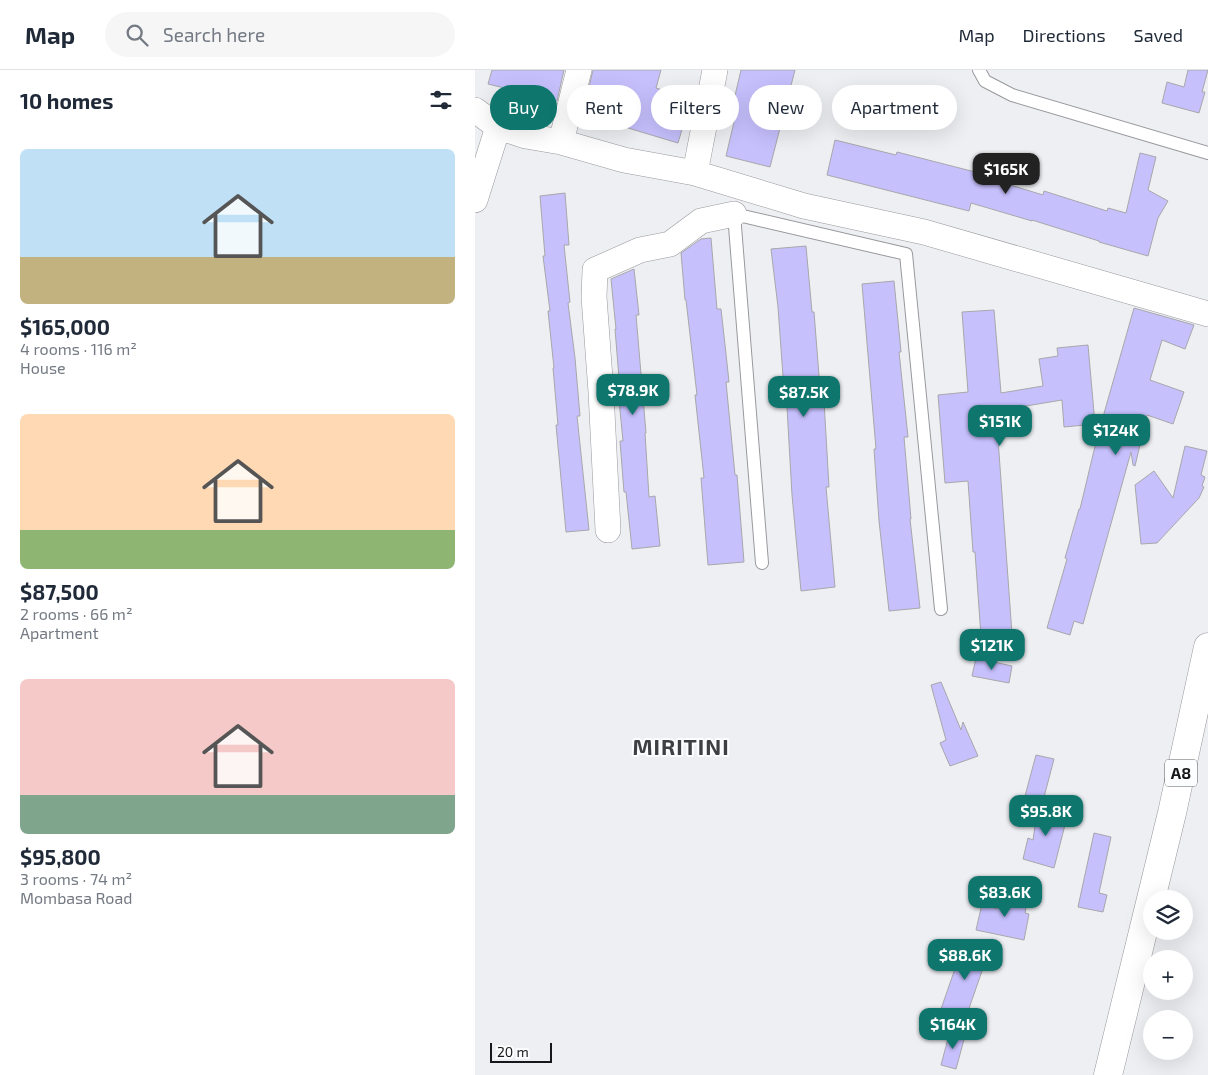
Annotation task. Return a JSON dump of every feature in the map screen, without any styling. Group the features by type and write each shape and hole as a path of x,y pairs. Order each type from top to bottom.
{"highway":[{"name":"A8","path":"1153,890 1208,647"},
{"name":"A8","path":"1109,1075 1143,933"}],"street":[{"path":"561,142 579,70"},
{"path":"695,173 715,70"},
{"path":"475,110 490,121"},
{"path":"475,200 497,130"},
{"path":"507,130 526,136 561,142 624,160 695,173 800,217 924,232 1208,314"},
{"path":"608,530 594,298 595,270 640,250 670,244 701,222 734,214"}],"lane":[{"path":"979,70 985,81 1012,96 1208,153"},
{"path":"762,563 734,214 800,217 907,254 941,609"}],"building":[{"path":"492,70 564,70 557,101 557,85 488,84"},
{"path":"593,70 661,70 657,85 651,85 651,130 682,130 678,143 635,130 641,130 641,85 589,85"},
{"path":"741,70 795,70 791,85 749,85 749,130 780,130 770,167 726,156 732,130 739,130 739,85 737,85"},
{"path":"1188,70 1208,70 1202,92 1205,92 1199,113 1162,103 1167,82 1184,87"},
{"path":"835,140 896,155 897,152 979,173 978,175 1043,195 1044,191 1107,211 1108,208 1126,213 1140,153 1156,157 1148,190 1168,201 1158,218 1148,256 971,203 969,211 827,175"},
{"path":"565,193 569,245 564,245 570,302 568,303 575,358 580,416 577,416 589,530 566,532 556,425 558,425 548,311 550,311 543,256 545,256 540,196"},
{"path":"711,238 717,309 721,309 729,382 726,382 735,475 737,475 744,562 708,565 701,478 704,478 695,395 697,395 681,253 701,239"},
{"path":"806,246 812,312 814,312 821,401 824,401 829,487 826,487 835,587 801,591 792,495 786,390 784,390 778,307 771,249"},
{"path":"634,269 639,315 636,315 646,433 649,497 655,496 660,546 632,549 626,492 624,492 620,441 623,441 611,279"},
{"path":"894,281 908,437 904,437 910,519 920,608 889,611 879,521 874,449 876,449 862,284"},
{"path":"1134,308 1194,325 1185,349 1162,340 1150,380 1184,392 1173,424 1147,415 1135,466 1133,465 1131,452 1083,624 1074,621 1070,635 1047,628 1067,559 1065,558 1080,509 1097,438"},
{"path":"994,310 1001,393 1043,386 1039,359 1058,356 1057,348 1088,345 1095,424 1064,427 1062,400 996,411 1012,634 981,636 968,481 945,483 938,395 968,392 962,312"},
{"path":"1185,446 1207,451 1201,475 1205,477 1202,486 1204,487 1199,498 1157,543 1141,544 1135,485 1154,471 1173,498"},
{"path":"976,658 1012,666 1009,683 972,676"},
{"path":"941,682 961,730 963,722 978,756 950,766 940,743 946,740 931,685"},
{"path":"1036,755 1054,759 1043,801 1025,796"},
{"path":"1038,805 1068,813 1054,868 1023,859 1028,838 1033,840"},
{"path":"1094,833 1111,837 1099,893 1107,895 1103,912 1078,907"},
{"path":"999,895 1027,902 1025,913 1029,914 1024,940 976,930 982,904 997,909"},
{"path":"969,942 988,946 982,971 966,1017 941,1009 957,963 964,966"},
{"path":"950,1031 965,1036 956,1069 941,1065"}],"district":[{"name":"MIRITINI","path":"681,747"}]}
